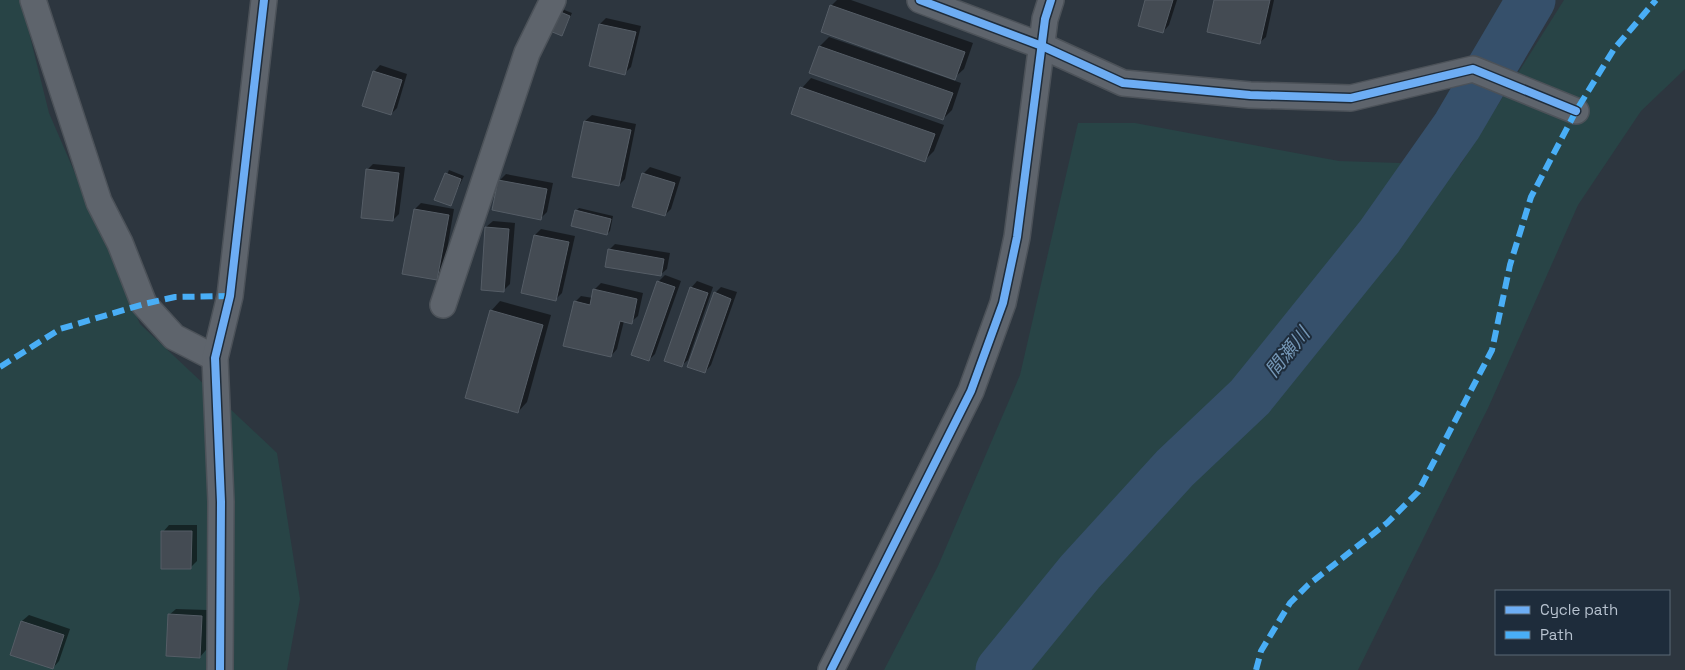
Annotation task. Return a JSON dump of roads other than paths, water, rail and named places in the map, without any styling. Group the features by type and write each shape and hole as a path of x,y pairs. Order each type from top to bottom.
{"street":[{"path":"33,0 99,202 120,244 144,304 174,337 215,358"},
{"path":"220,670 221,502 215,358 230,296 264,0"},
{"path":"443,305 527,53 554,0"},
{"path":"920,0 1042,46 1124,83 1250,95 1351,98 1473,70 1565,106"},
{"path":"831,670 971,391 1003,303 1017,237 1042,46 1051,0"}],"waterway":[{"name":"間瀬川","path":"1000,670 1080,572 1175,468 1250,397 1379,237 1457,126 1531,0"}]}
